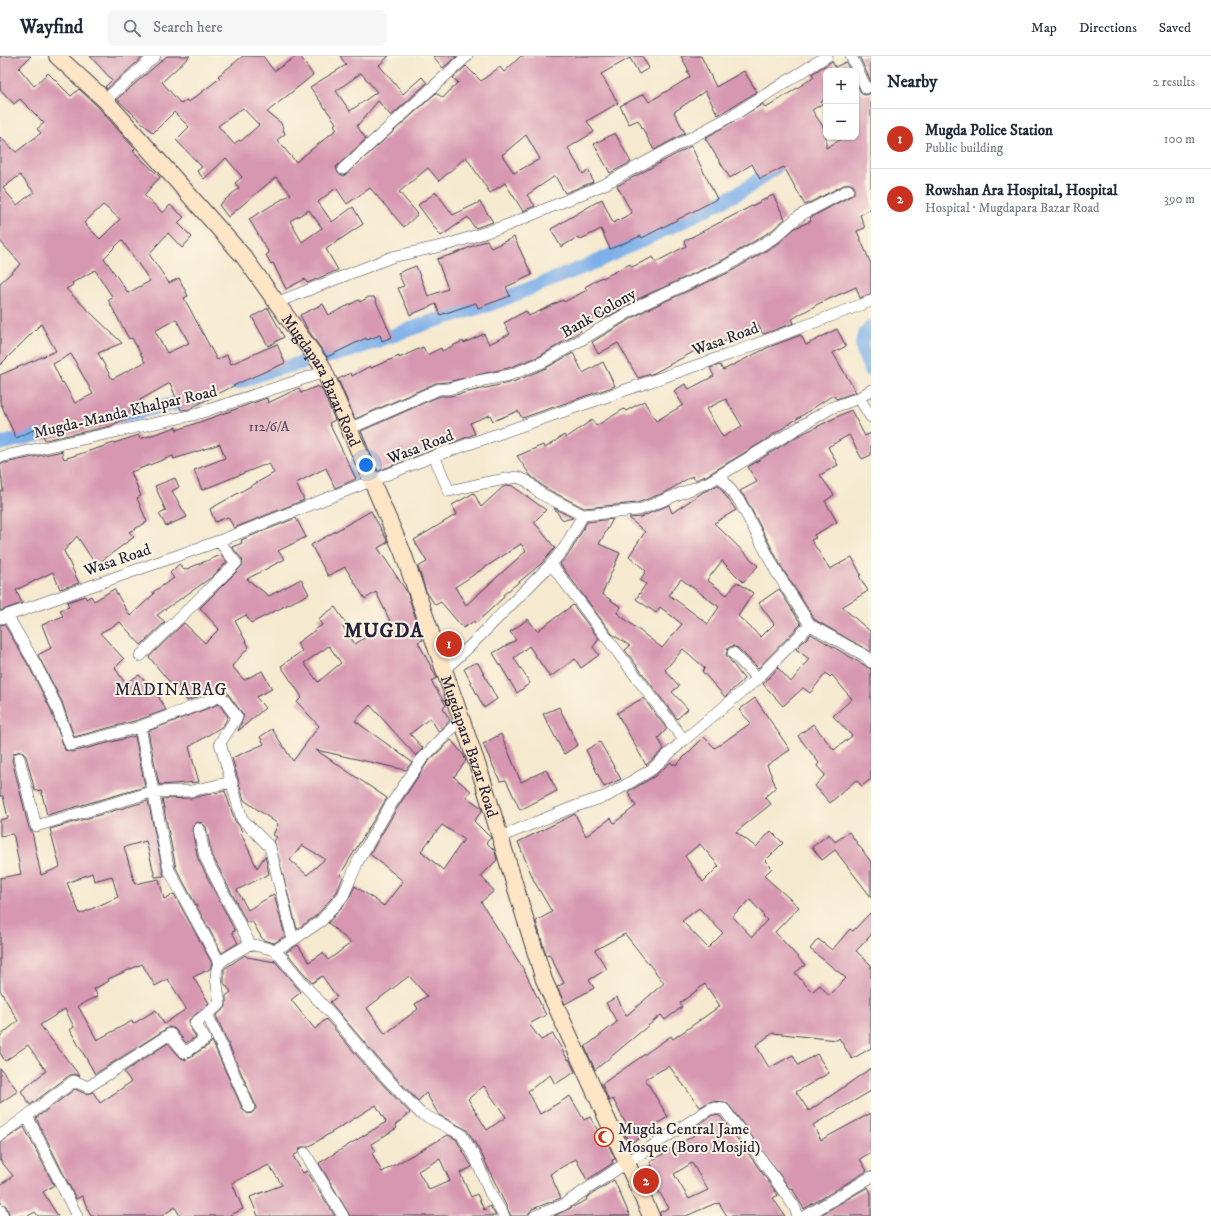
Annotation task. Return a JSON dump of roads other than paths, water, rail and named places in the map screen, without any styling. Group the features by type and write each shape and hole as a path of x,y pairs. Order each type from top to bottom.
{"street":[{"name":"Mugdapara Bazar Road","path":"57,56 105,100 244,257 278,302 323,369 403,553 482,778 544,980 651,1216"},
{"path":"105,100 155,56"},
{"path":"343,169 467,56"},
{"path":"278,302 392,257 450,244 508,225 605,184 735,114 827,56"},
{"path":"851,56 866,88"},
{"name":"Bank Colony","path":"349,429 439,390 510,375 544,362 643,304 726,266 775,236 799,216 848,190"},
{"name":"Wasa Road","path":"4,617 219,541 372,482 434,456 722,357 871,301"},
{"name":"Mugda-Manda Khalpar Road","path":"0,457 193,415 323,369"},
{"path":"434,456 449,491 517,477 527,481 541,494 582,515 640,510 709,482 831,408 865,394 871,417"},
{"path":"720,476 740,502 776,571 810,625 864,655 871,662"},
{"path":"444,670 471,646 551,564 565,547 582,515"},
{"path":"140,656 236,563 219,541"},
{"path":"551,564 684,740"},
{"path":"4,617 36,665 56,704 70,745 140,727 221,696 237,717 220,742 242,819 270,847 293,940"},
{"path":"500,837 576,806 607,796 651,770 684,740 758,679 810,625"},
{"path":"733,653 758,679"},
{"path":"275,950 321,922 343,896 358,861 390,806 422,759 461,720"},
{"path":"140,727 152,792 170,870 220,962"},
{"path":"19,758 36,826 152,792 191,791 232,782"},
{"path":"199,830 205,857 250,944"},
{"path":"0,1136 74,1081 88,1087 170,1034 186,1053 205,1039 195,1023 220,1004 215,971 220,962 250,944 275,950 376,1067 420,1113 460,1134 475,1157 490,1193 504,1216"},
{"path":"207,1014 249,1107"},
{"path":"535,1216 563,1205 711,1108 724,1109 794,1206 798,1216"},
{"path":"27,1116 77,1216"},
{"path":"305,1153 343,1216"},
{"path":"806,1216 871,1177"},
{"path":"0,1209 3,1216"}],"waterway":[{"path":"236,383 269,371 350,351 427,323 494,303 598,261 679,223 744,190 775,168"},
{"path":"871,327 866,332 862,342 862,347 871,370"},
{"path":"105,419 196,399"},
{"path":"0,444 60,429"}],"place":[{"name":"Mugda Police Station","path":"449,644"},
{"name":"Mugda Central Jame Mosque (Boro Mosjid)","path":"604,1137"},
{"name":"Rowshan Ara Hospital, Hospital","path":"646,1181"}],"district":[{"name":"MUGDA","path":"384,630"},
{"name":"MADINABAG","path":"171,689"}]}
